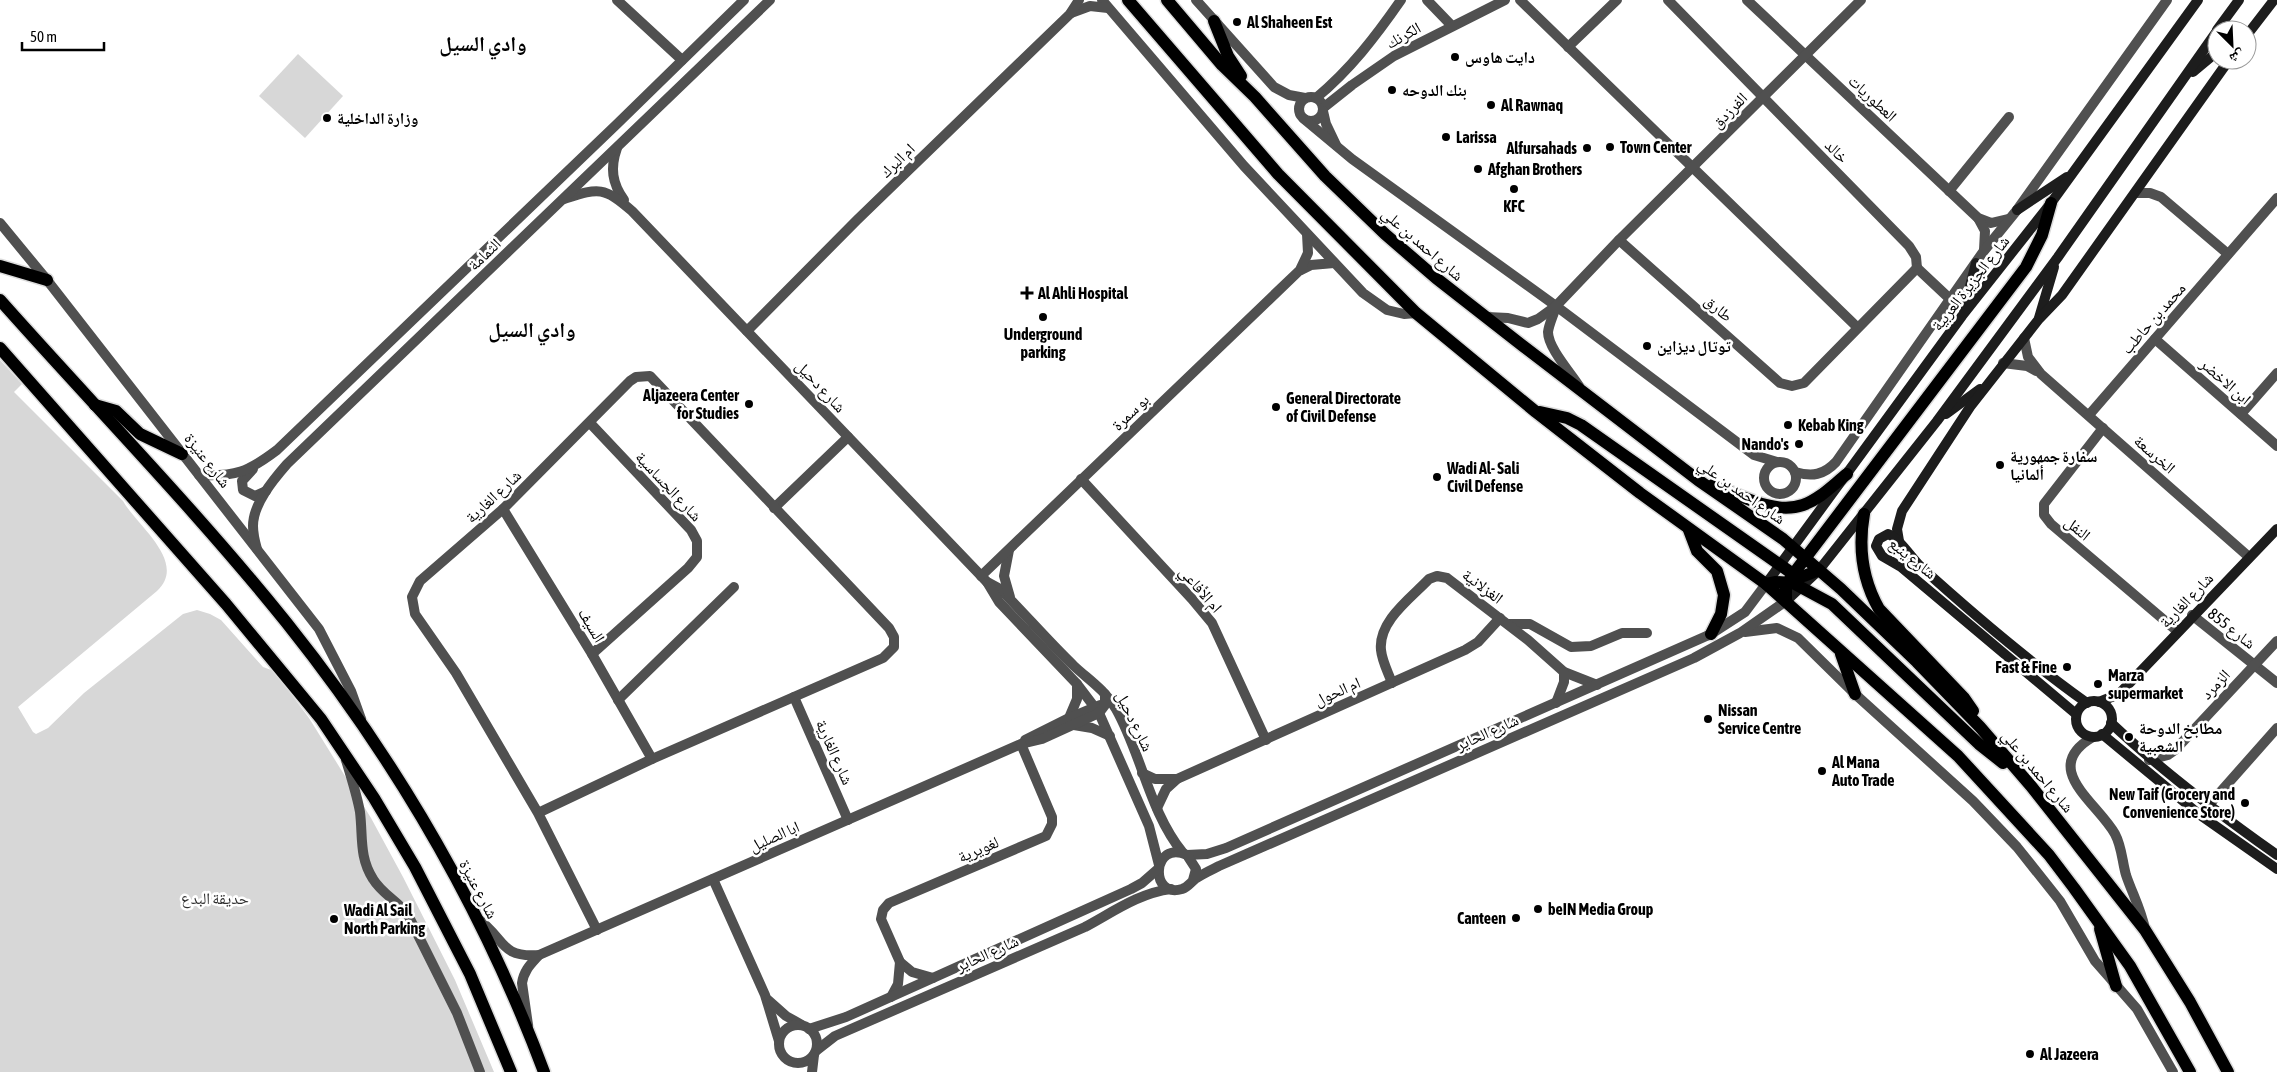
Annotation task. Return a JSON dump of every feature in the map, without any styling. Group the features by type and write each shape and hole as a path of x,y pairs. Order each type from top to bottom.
{"main road":[{"path":"1128,0 1278,174 1416,313 1536,412 1689,530 1766,584 1958,756 2049,855 2097,919 2143,986 2190,1072"},
{"name":"شارع احمد بن علي","path":"1167,0 1222,65 1255,97 1325,176 1385,234 1487,318 1698,480 1792,547 1917,662 2031,786 2145,930 2190,1002 2228,1072"},
{"path":"1214,21 1228,56 1255,97"},
{"path":"1786,601 1791,578 1805,558 2026,267 2042,235 2051,203"},
{"path":"0,266 47,280"},
{"name":"شارع عنيزة","path":"0,300 256,586 287,623 367,731 413,803 478,919 528,1030 544,1072"},
{"path":"0,348 226,604 320,719 345,754 396,834 450,933 470,974 511,1072"},
{"path":"94,405 116,411 140,434 182,454"},
{"path":"1536,412 1567,418 1581,425 1778,565 1801,587 1832,604 1979,744 2031,786"},
{"path":"1698,480 1782,508 1803,505 1819,497 1847,474"},
{"path":"1864,514 1860,550 1870,593 1879,609 1964,698 1994,744"},
{"path":"1689,530 1697,551 1717,571 1724,595 1721,614 1711,634"},
{"path":"1766,584 1804,576 1819,570"},
{"path":"1840,652 1855,694"},
{"path":"2097,919 2116,986"}],"street":[{"path":"617,0 682,60"},
{"name":"الثمامة","path":"199,475 234,475 277,450 744,0"},
{"name":"الثمامة","path":"257,550 253,520 257,509 268,489 296,455 770,0"},
{"name":"ام البرك","path":"747,330 857,220 1070,14 1079,0"},
{"path":"1196,0 1274,88 1289,95 1316,98 1321,102 1323,109 1317,120 1310,121 1304,119 1298,108 1305,98"},
{"name":"الكرنك","path":"1316,98 1333,84 1356,59 1401,0"},
{"path":"1428,0 1452,26"},
{"name":"الكرنك","path":"1323,109 1394,56 1505,0"},
{"path":"1520,0 1858,327 1918,268 1950,299"},
{"path":"1568,47 1617,0"},
{"name":"خالد","path":"1668,0 1909,246 1916,256 1918,268"},
{"name":"العطوريات","path":"1748,0 1978,218"},
{"name":"الفرزدق","path":"1487,318 1508,318 1528,323 1538,319 1556,306 1804,54 1861,0"},
{"name":"شارع الجزيرة العربية","path":"1795,472 1813,476 1822,474 1836,462 1983,252 2017,210 2167,0"},
{"name":"شارع الجزيرة العربية","path":"1766,584 1778,565 1962,316 2051,203 2198,0"},
{"path":"2224,20 2239,0"},
{"path":"2257,25 2272,9 2274,0"},
{"path":"1105,4 1237,158 1363,293 1379,306 1395,312 1416,313"},
{"name":"ام البرك","path":"1070,14 1090,6 1105,4"},
{"path":"1786,601 1819,570 1937,420 2058,257 2207,44"},
{"path":"2176,88 2207,61"},
{"path":"1899,541 1898,520 1906,502 1970,407 2039,319 2062,295 2222,70"},
{"name":"شارع احمد بن علي","path":"1323,109 1326,124 1336,146"},
{"path":"1949,191 2009,117"},
{"name":"شارع احمد بن علي","path":"1304,119 1328,142 1556,306 1754,455 1777,462"},
{"name":"شارع دحيل","path":"617,148 612,172 616,188 632,211"},
{"path":"2017,210 2070,175"},
{"name":"شارع دحيل","path":"564,199 585,192 602,191 616,198 632,211 984,579 999,602 1100,708 1110,736 1154,838 1159,867"},
{"path":"2135,193 2150,193 2161,197 2228,254"},
{"name":"محمد بن حاطب","path":"2089,415 2277,198"},
{"path":"1978,218 1991,223 2009,219"},
{"path":"1978,218 1985,231 1983,252"},
{"name":"شارع عنيزة","path":"0,223 47,280 323,635 351,692 367,731"},
{"name":"بو سمرة","path":"984,579 1010,548 1300,270 1308,253 1306,234"},
{"name":"طارق","path":"1619,240 1780,383 1792,386 1804,383 1858,327"},
{"path":"2039,319 2058,257"},
{"path":"1962,316 1976,262"},
{"name":"بو سمرة","path":"1300,270 1322,263 1334,263"},
{"name":"الفرزدق","path":"1556,306 1549,328 1549,337 1554,349 1581,389"},
{"name":"الخرسعة","path":"2024,338 2028,357 2041,374"},
{"name":"ابن الاخضر","path":"2155,339 2277,446"},
{"name":"الخرسعة","path":"2003,363 2027,366 2041,374 2249,557"},
{"path":"2241,414 2277,373"},
{"name":"شارع الغارية","path":"538,813 652,759 887,656 894,647 894,637 889,628 650,376 636,376 503,508 420,581 412,597 415,614 456,673 538,813 597,930"},
{"path":"1937,420 1990,382"},
{"name":"شارع الجساسية","path":"590,423 691,530 697,541 697,557 688,568 592,654"},
{"name":"النفل","path":"2103,428 2044,504 2044,515 2051,524 2177,631"},
{"path":"774,508 848,437"},
{"name":"شارع احمد بن علي","path":"1754,455 1764,472"},
{"path":"261,461 245,477 242,488 245,493 255,496 268,489"},
{"path":"1777,462 1787,464 1795,472 1796,481 1792,490 1778,495 1766,487 1764,472 1777,462"},
{"name":"ام الأفاعي","path":"1080,480 1192,599 1212,623 1266,740"},
{"name":"السيف","path":"503,508 592,654 652,759"},
{"name":"شارع الغارية","path":"2111,720 2119,694 2192,615 2277,529"},
{"name":"شارع ينبع","path":"2076,714 1902,567 1882,556 1877,548 1878,541 1884,535 1890,535 1899,541 1910,557 2018,651 2086,702"},
{"path":"1010,548 1005,562 1004,576 1012,602"},
{"name":"الغزلانية","path":"1392,683 1381,651 1382,634 1388,623 1429,579 1437,576 1447,578 1504,621 1564,672 1597,684"},
{"name":"شارع دحيل","path":"984,579 1000,590 1075,666 1104,692 1116,709 1157,808 1173,841 1185,854"},
{"name":"شارع الحاير","path":"1185,854 1207,854 1226,848 1711,634 1745,612 1766,584"},
{"path":"618,700 734,587"},
{"name":"شارع الحاير","path":"1194,880 1228,862 1670,669 1740,633 1786,601"},
{"name":"شارع 855","path":"2192,615 2277,683"},
{"path":"1504,621 1530,624 1571,647 1592,646 1622,633 1647,633"},
{"name":"ام الحول","path":"1157,808 1166,789 1177,780 1472,646 1504,621"},
{"path":"1740,633 1763,628 1777,628 1786,630 1798,638 1855,694 1962,790 2017,847 2060,901 2096,961 2138,1009 2173,1072"},
{"name":"الزمرد","path":"2149,760 2168,755 2175,750 2277,641"},
{"path":"1556,703 1564,682 1564,672"},
{"path":"1077,684 1077,698 1071,721 1110,736"},
{"path":"1104,692 1100,708 1116,709"},
{"name":"شارع الغارية","path":"2099,702 2119,694"},
{"name":"شارع الغارية","path":"794,696 848,820"},
{"path":"2277,855 2208,806 2149,760 2111,720 2107,707 2099,702 2086,702 2078,710 2076,720 2079,729 2098,736 2200,815 2277,869"},
{"name":"ابا الصليل","path":"478,919 490,929 508,951 526,956 539,955 1021,744 1042,739 1071,721 1100,708"},
{"path":"2111,720 2098,736 2078,747 2073,755 2070,772 2078,788 2116,836 2127,878 2140,907 2145,930"},
{"path":"2200,815 2277,728"},
{"name":"لغويرية","path":"900,962 881,919 883,910 889,903 1041,839 1050,830 1052,817 1021,744"},
{"path":"345,754 360,813 361,850 368,870 380,888 408,915 457,1013 480,1072"},
{"name":"ام الحول","path":"1142,773 1155,779 1177,780"},
{"path":"1171,853 1185,854 1196,869 1194,880 1185,888 1171,889 1160,880 1159,867 1166,856 1171,853"},
{"name":"شارع الحاير","path":"806,1027 846,1017 1131,890 1159,867"},
{"path":"713,879 764,995 781,1052 796,1072"},
{"name":"شارع الحاير","path":"815,1053 835,1036 1085,927 1119,907 1154,892 1171,889"},
{"name":"ابا الصليل","path":"528,1030 523,976 539,955"},
{"path":"900,962 912,972 933,978"},
{"path":"891,997 898,984 900,962"},
{"path":"764,995 786,1016 806,1027 816,1038 812,1072"},
{"path":"779,1041 786,1030 791,1027 806,1027"},
{"path":"788,1061 802,1063 815,1053"}],"green space":[{"path":"298,54 343,96 305,138 259,96"},
{"name":"حديقة البدع","path":"0,360 22,384 14,392 123,501 157,544 164,556 167,568 165,580 157,591 18,707 33,732 36,734 48,728 84,693 183,614 197,610 221,620 263,667 274,671 309,718 371,818 455,980 494,1072 0,1072"}],"place":[{"name":"Al Shaheen Est","path":"1237,22"},
{"name":"دايت هاوس","path":"1455,57"},
{"name":"بنك الدوحه","path":"1392,90"},
{"name":"Al Rawnaq","path":"1491,105"},
{"name":"وزارة الداخلية","path":"327,118"},
{"name":"Larissa","path":"1446,137"},
{"name":"Town Center","path":"1610,147"},
{"name":"Alfursahads","path":"1587,148"},
{"name":"Afghan Brothers","path":"1478,169"},
{"name":"KFC","path":"1514,189"},
{"name":"Al Ahli Hospital","path":"1027,293"},
{"name":"Underground parking","path":"1043,317"},
{"name":"توتال ديزاين","path":"1647,346"},
{"name":"Aljazeera Center for Studies","path":"749,404"},
{"name":"General Directorate of Civil Defense","path":"1276,407"},
{"name":"Kebab King","path":"1788,425"},
{"name":"Nando's","path":"1799,444"},
{"name":"سفارة جمهورية ألمانيا","path":"2000,465"},
{"name":"Wadi Al- Sali Civil Defense","path":"1437,477"},
{"name":"Fast & Fine","path":"2067,667"},
{"name":"Marza supermarket","path":"2098,684"},
{"name":"Nissan Service Centre","path":"1708,719"},
{"name":"مطابخ الدوحة الشعبية","path":"2129,737"},
{"name":"Al Mana Auto Trade","path":"1822,771"},
{"name":"New Taif (Grocery and Convenience Store)","path":"2245,803"},
{"name":"beIN Media Group","path":"1538,909"},
{"name":"Canteen","path":"1516,918"},
{"name":"Wadi Al Sail North Parking","path":"334,919"},
{"name":"Al Jazeera","path":"2030,1054"}],"district":[{"name":"وادي السيل","path":"483,44"},
{"name":"وادي السيل","path":"532,330"}]}
